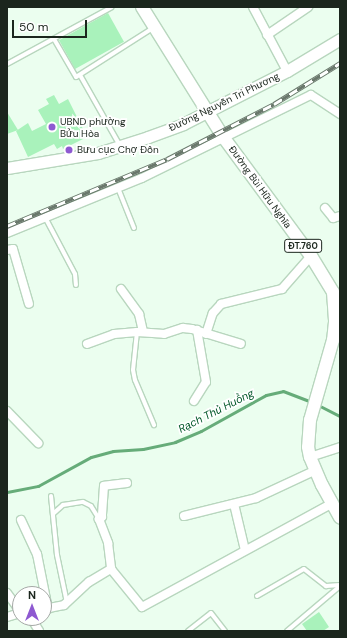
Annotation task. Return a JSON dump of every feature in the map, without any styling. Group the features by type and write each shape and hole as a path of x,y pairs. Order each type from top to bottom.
{"main road":[{"name":"Đường Bùi Hữu Nghĩa","path":"142,7 224,138 337,291 337,335 310,420 310,457"},
{"name":"Đường Nguyễn Tri Phương","path":"7,168 98,153 120,147 183,124 287,71 340,39"},
{"name":"ĐT.760","path":"310,457 340,517"}],"street":[{"path":"267,35 308,7"},
{"path":"256,8 267,35 287,71"},
{"path":"7,233 46,219 118,188 311,95 340,114"},
{"path":"325,208 332,218 340,216"},
{"path":"7,250 13,249 29,304"},
{"path":"206,334 214,313 221,304 282,289 311,256"},
{"path":"121,289 139,314 140,332"},
{"path":"87,344 114,334 140,332 164,334 182,328 197,330 241,344"},
{"path":"194,401 206,382 197,330"},
{"path":"7,411 38,443"},
{"path":"310,457 340,447"},
{"path":"184,516 256,498 316,470"},
{"path":"127,483 104,486 102,517 99,519 108,543 111,569 145,607 245,550 333,503"},
{"path":"234,504 245,550"},
{"path":"22,520 37,554 42,586"},
{"path":"52,607 67,603 90,582 111,569"}],"lane":[{"path":"7,64 112,7"},
{"path":"54,39 74,76 80,75 154,27"},
{"path":"80,75 120,147"},
{"path":"118,188 134,228"},
{"path":"46,219 75,274 76,285"},
{"path":"140,332 133,370 135,380 154,425"},
{"path":"51,496 54,513 57,555 67,603"},
{"path":"54,513 63,505 83,502 91,506 99,519"},
{"path":"257,596 304,569 326,586 340,586"},
{"path":"287,631 340,586"},
{"path":"188,631 211,613 225,631"}],"building":[{"path":"108,13 124,42 75,69 59,40"},
{"name":"UBND phường Bửu Hòa","path":"54,95 59,104 68,99 87,137 63,149 62,146 57,149 54,144 28,157 16,131 28,123 32,131 46,124 38,110 49,104 46,99"},
{"path":"7,112 18,130 7,134"},
{"path":"319,612 329,627 323,631 307,631 302,624"}],"waterway":[{"name":"Rạch Thủ Huồng","path":"7,492 38,486 91,457 113,451 143,449 175,442 201,431 266,395 283,391 311,402"},
{"name":"Rạch Thủ Huồng","path":"318,405 340,416"}],"railway":[{"path":"7,226 167,159 274,104 340,63"}],"place":[{"name":"UBND phường Bửu Hòa","path":"52,127"},
{"name":"Bưu cục Chợ Đồn","path":"69,150"}]}
